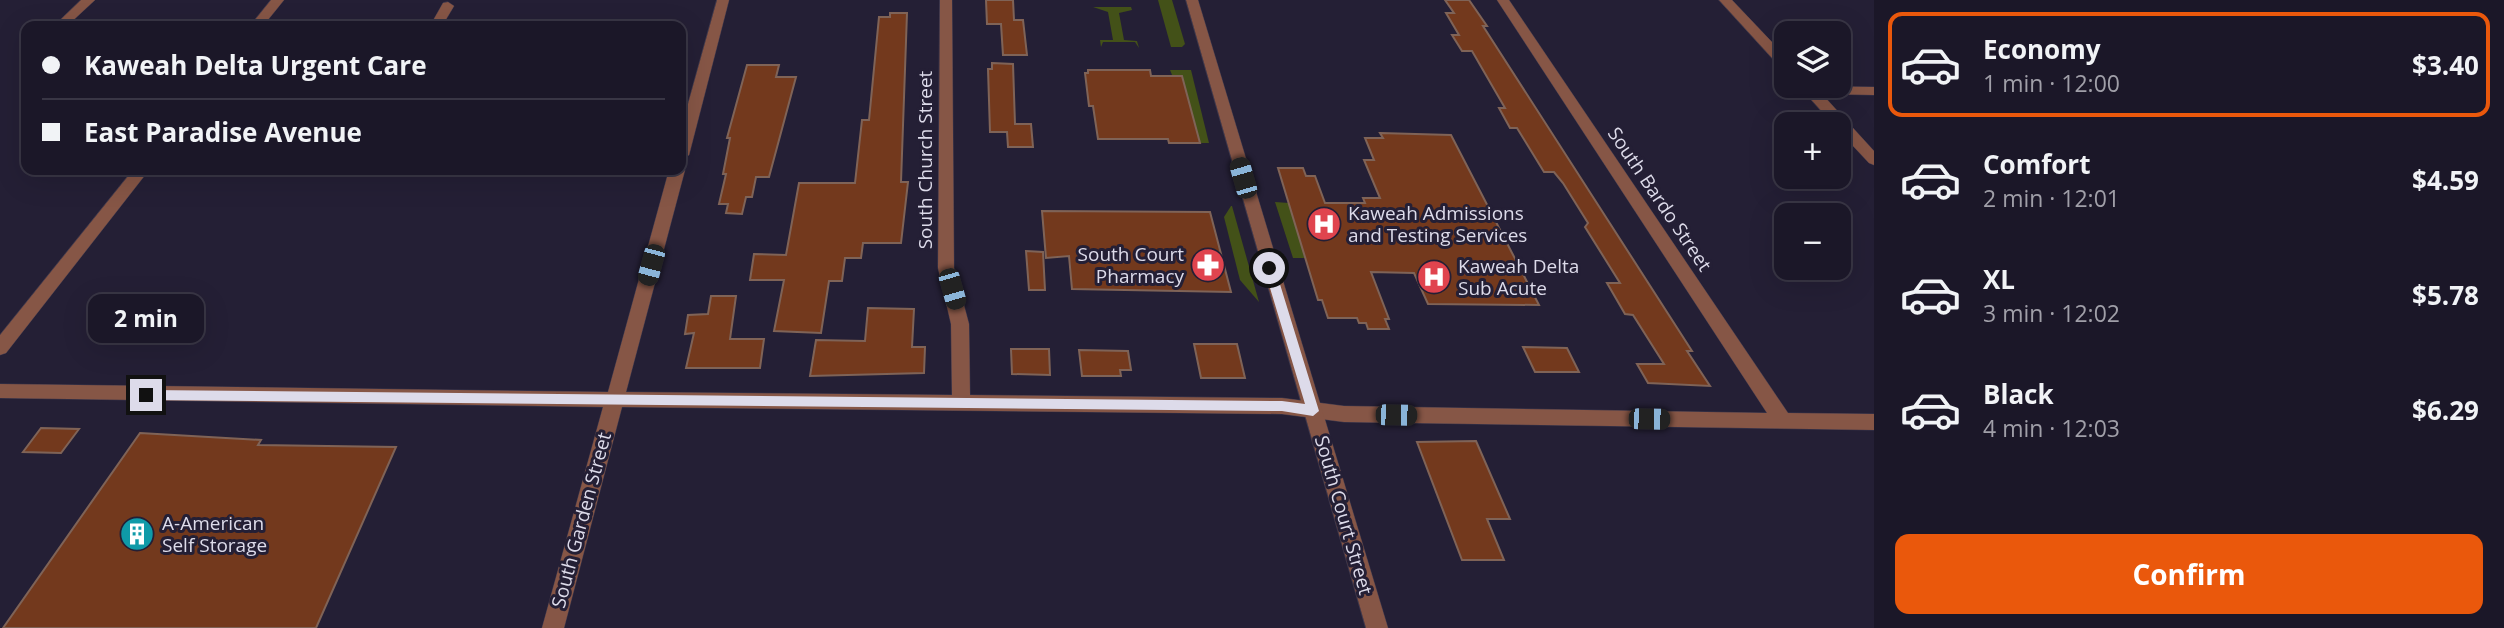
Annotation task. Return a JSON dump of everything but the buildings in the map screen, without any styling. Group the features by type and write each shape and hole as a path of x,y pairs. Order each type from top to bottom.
{"street":[{"path":"66,21 89,0"},
{"path":"260,21 278,0"},
{"path":"688,100 723,0"},
{"name":"South Church Street","path":"946,0 946,268 960,324 961,401"},
{"name":"South Court Street","path":"1192,0 1377,628"},
{"name":"South Bardo Street","path":"1503,0 1783,421"},
{"path":"1725,0 1774,52"},
{"path":"439,21 448,6"},
{"path":"1851,90 1874,91"},
{"path":"1817,98 1874,160"},
{"path":"0,348 137,175"},
{"name":"South Garden Street","path":"552,628 676,175"},
{"path":"0,391 1282,406 1344,414 1874,422"}],"green space":[{"path":"1158,0 1172,0 1185,44 1182,47 1171,47"},
{"path":"1093,7 1131,7 1132,10 1119,13 1124,40 1137,41 1139,48 1135,42 1103,42 1101,47 1100,40 1113,40 1108,12"},
{"path":"1170,70 1191,70 1209,143 1200,143"},
{"path":"1275,202 1289,203 1306,252 1303,253 1305,258 1293,258"},
{"path":"1231,206 1259,302 1240,280 1224,217"}],"place":[{"name":"Kaweah Admissions and Testing Services","path":"1324,224"},
{"name":"South Court Pharmacy","path":"1208,265"},
{"name":"Kaweah Delta Sub Acute","path":"1434,277"},
{"name":"A-American Self Storage","path":"137,534"}],"route":[{"path":"146,395 961,401 1282,406 1313,411 1269,268"}]}
